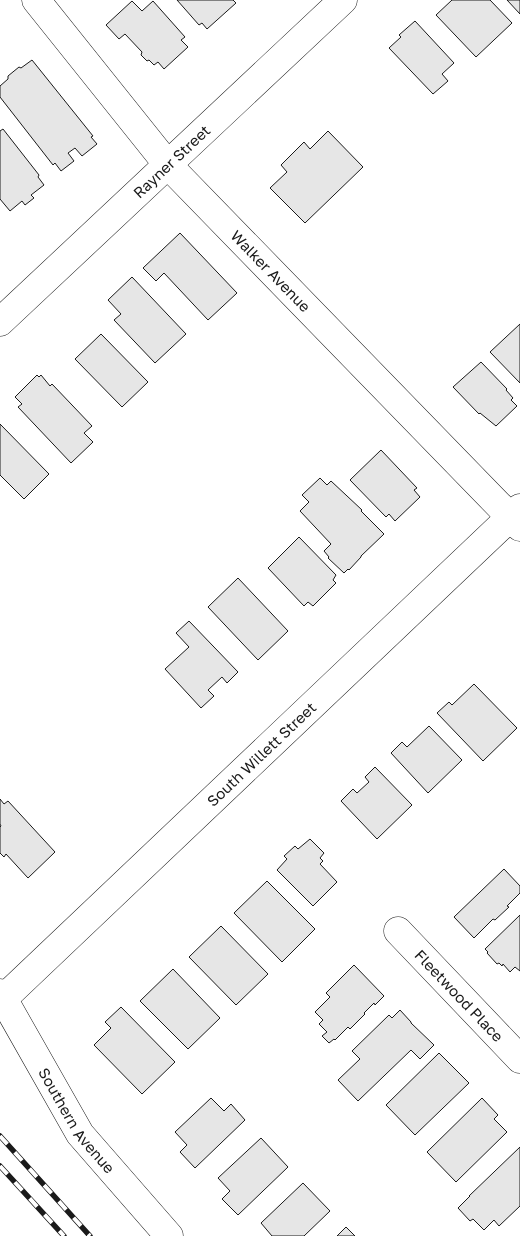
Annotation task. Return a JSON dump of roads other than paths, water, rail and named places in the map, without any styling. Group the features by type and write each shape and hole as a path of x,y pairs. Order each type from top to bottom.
{"street":[{"name":"Walker Avenue","path":"36,0 168,165 517,517"},
{"name":"Rayner Street","path":"0,322 343,0"},
{"name":"South Willett Street","path":"1,996 517,517"},
{"name":"Fleetwood Place","path":"398,931 520,1059"},
{"name":"Southern Avenue","path":"1,996 80,1134 169,1236"}],"railway":[{"path":"0,1136 90,1236"},
{"path":"0,1166 64,1236"}]}
